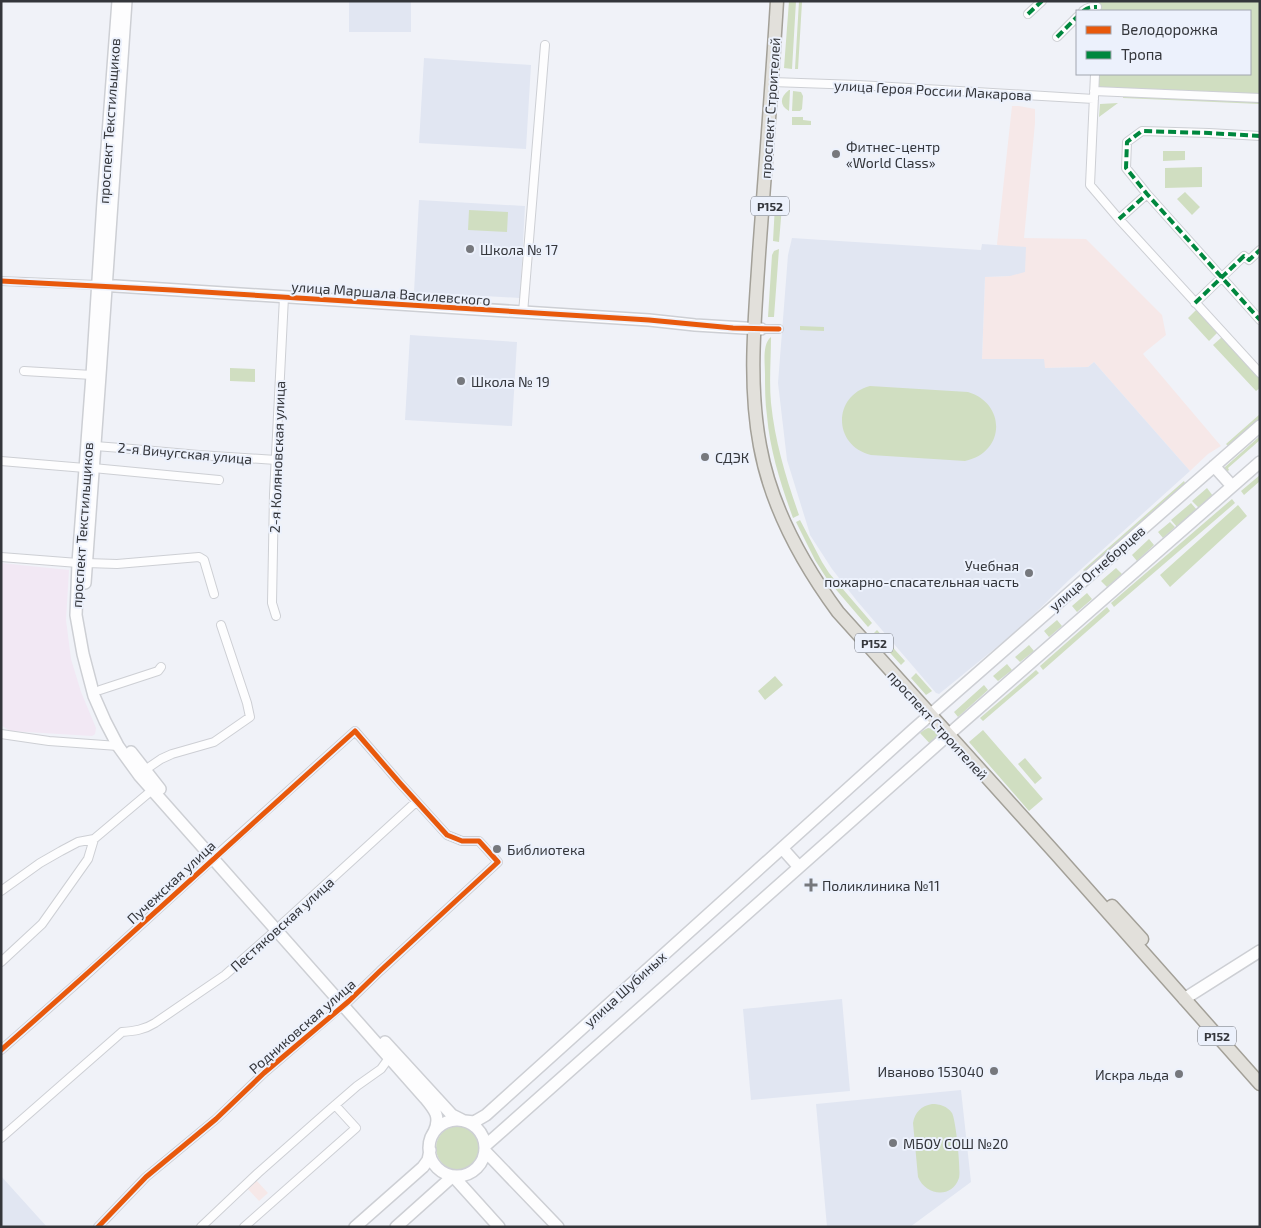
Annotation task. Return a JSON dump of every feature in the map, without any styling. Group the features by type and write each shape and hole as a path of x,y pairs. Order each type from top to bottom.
{"main road":[{"name":"проспект Текстильщиков","path":"89,468 94,446 118,1"},
{"name":"проспект Текстильщиков","path":"126,1 102,285 92,375 89,468 76,615 83,654 94,696 105,721 139,775 154,788 216,856 346,1003 445,1108 452,1115 463,1120"},
{"name":"проспект Строителей","path":"776,82 777,1"},
{"name":"проспект Строителей","path":"784,1 776,82 758,329 763,416 767,445 783,500 798,536 818,572 842,607 932,713 1080,875 1187,996 1260,1084"},
{"name":"улица Маршала Василевского","path":"102,285 649,320 758,329"},
{"name":"улица Огнеборцев","path":"932,713 1260,426"},
{"name":"улица Огнеборцев","path":"950,733 1260,462"},
{"path":"1214,466 1232,486"},
{"name":"проспект Текстильщиков","path":"82,563 84,624 100,690 121,744 145,770 154,788"},
{"name":"улица Шубиных","path":"463,1120 474,1122 486,1115 932,713"},
{"name":"улица Шубиных","path":"485,1149 950,733"},
{"path":"782,848 799,868"},
{"path":"1187,996 1260,951"},
{"name":"проспект Строителей","path":"1187,996 1260,1072"},
{"name":"проспект Текстильщиков","path":"346,1003 389,1058 435,1110 437,1125 434,1132"},
{"path":"356,1227 424,1166 428,1160 430,1141 434,1132 444,1124 463,1120 473,1125 481,1132 485,1149 482,1161 476,1169 468,1174 453,1176 444,1173 436,1166 430,1150"},
{"path":"485,1149 558,1227"},
{"path":"396,1227 453,1176"},
{"path":"453,1176 499,1227"}],"street":[{"path":"1028,14 1042,1"},
{"path":"1084,10 1090,7 1098,7"},
{"path":"1057,37 1076,18"},
{"path":"523,313 545,45"},
{"path":"1095,75 1090,185 1260,373"},
{"name":"улица Героя России Макарова","path":"776,82 1094,95 1260,98"},
{"path":"1260,136 1142,131 1127,142 1126,168 1260,320"},
{"path":"1119,219 1147,194"},
{"path":"1195,303 1244,256 1250,260 1260,250"},
{"name":"улица Маршала Василевского","path":"1,280 102,285"},
{"name":"2-я Коляновская улица","path":"276,616 272,603 276,460 284,297"},
{"name":"улица Маршала Василевского","path":"758,329 779,329"},
{"path":"24,371 92,375"},
{"name":"2-я Вичугская улица","path":"94,446 276,460"},
{"path":"1,461 219,480"},
{"path":"1,557 117,564 199,558 204,560 214,594"},
{"path":"145,770 172,754 214,742 250,717 248,703 221,625"},
{"path":"100,690 158,671 161,667"},
{"name":"Пучежская улица","path":"1,1050 86,976 355,731 416,802"},
{"path":"1,734 49,741 121,744"},
{"path":"1,891 60,851 78,842 94,839 154,788"},
{"name":"Родниковская улица","path":"98,1227 146,1177 216,1119 264,1073 346,1003 498,862 479,841 462,841 447,835 416,802"},
{"name":"Пестяковская улица","path":"1,1138 122,1032 146,1028 225,975 416,802"},
{"path":"1,962 42,924 88,859 94,839"},
{"path":"201,1227 258,1173 356,1086 381,1069 389,1058"},
{"path":"244,1227 356,1128 335,1105"}],"shaded area":[{"path":"349,1 411,1 411,32 349,32"},
{"path":"424,58 531,65 526,149 419,143"},
{"path":"1012,106 1035,109 1024,238 1086,239 1162,315 1166,335 1143,354 1221,446 1208,454 1190,471 1094,362 1088,367 1044,368 1044,360 982,359 985,277 1010,276 997,244"},
{"name":"Школа № 17","path":"419,200 525,206 520,298 414,292"},
{"path":"792,238 981,250 982,244 1026,247 1025,272 1010,276 985,277 982,359 1044,359 1045,368 1088,367 1094,362 1190,471 1069,580 1019,629 939,694 936,693 857,601 832,569 810,535 787,460 778,383 788,255"},
{"name":"Школа № 19","path":"410,335 517,342 512,426 405,420"},
{"path":"1,563 69,570 66,620 71,659 81,692 96,728 95,734 92,736 10,731 1,725"},
{"path":"842,999 850,1091 751,1100 743,1009"},
{"name":"МБОУ СОШ №20","path":"961,1090 971,1182 910,1227 827,1227 816,1104"},
{"path":"1,1176 47,1227 1,1227"},
{"path":"256,1180 268,1193 259,1201 247,1188"}],"green space":[{"path":"789,1 796,1 792,69 784,68"},
{"path":"799,1 802,2 798,69 795,69"},
{"path":"1099,1 1260,1 1260,97 1096,90 1096,75 1251,75 1251,10 1098,10"},
{"path":"789,90 789,111 782,104 782,98"},
{"path":"793,91 801,92 803,96 802,109 800,111 792,111"},
{"path":"1123,96 1260,102 1260,104 1123,98"},
{"path":"1118,103 1099,117 1100,104"},
{"path":"792,117 803,117 803,120 811,121 811,125 792,125"},
{"path":"1163,151 1185,151 1185,160 1163,161"},
{"path":"1202,167 1202,187 1165,188 1165,168"},
{"path":"1185,192 1200,207 1192,215 1177,199"},
{"path":"775,205 782,206 779,242 773,241"},
{"path":"469,210 508,212 507,232 468,230"},
{"path":"779,249 774,317 768,317 772,255 774,251"},
{"path":"1197,309 1218,332 1209,341 1188,318"},
{"path":"800,326 824,327 824,331 800,330"},
{"path":"771,337 771,403 775,432 782,460 799,515 793,518 784,493 768,429 765,400 765,354 766,344"},
{"path":"1222,337 1260,377 1260,388 1256,391 1213,345"},
{"path":"230,368 255,369 255,382 230,381"},
{"path":"870,386 968,392 981,398 990,407 995,417 994,439 988,449 978,456 965,461 871,455 858,450 849,442 844,432 842,421 844,410 849,400 858,391"},
{"path":"1260,414 1260,420 1229,447 1226,444"},
{"path":"1260,436 1260,440 1228,468 1229,470 1223,475 1225,467"},
{"path":"1260,475 1260,481 1244,495 1241,491"},
{"path":"1184,481 1186,485 1086,573 1083,570"},
{"path":"1207,488 1213,496 1199,508 1192,501"},
{"path":"1232,499 1235,503 1114,607 1111,603"},
{"path":"1191,503 1197,510 1177,527 1171,520"},
{"path":"1238,505 1247,516 1170,587 1160,575"},
{"path":"800,520 829,573 872,623 868,627 827,579 796,522"},
{"path":"1170,522 1175,527 1163,538 1158,532"},
{"path":"1149,539 1154,545 1137,561 1132,555"},
{"path":"1116,568 1122,574 1107,587 1101,581"},
{"path":"1087,593 1092,599 1077,612 1072,606"},
{"path":"1107,607 1110,611 1043,670 1040,666"},
{"path":"1039,612 1042,615 943,700 940,697"},
{"path":"1057,620 1062,626 1049,637 1044,631"},
{"path":"877,630 905,661 901,665 873,634"},
{"path":"1029,645 1034,651 1020,662 1015,657"},
{"path":"1007,664 1012,670 998,681 993,676"},
{"path":"1036,670 1039,673 983,721 980,718"},
{"path":"916,673 932,691 926,695 911,678"},
{"path":"775,676 783,685 765,700 758,691"},
{"path":"984,685 988,690 958,717 954,712"},
{"path":"928,728 933,729 939,737 934,748 920,733"},
{"path":"983,730 1043,799 1029,811 969,742"},
{"path":"1025,758 1042,778 1035,784 1018,764"},
{"path":"932,1104 938,1104 948,1109 954,1118 959,1178 956,1185 945,1192 933,1191 927,1188 918,1177 913,1123 919,1110"},
{"path":"462,1126 474,1132 479,1139 479,1157 474,1164 467,1169 454,1170 446,1167 439,1160 436,1144 439,1136 446,1129"}],"marked path":[{"path":"1028,14 1042,1"},
{"path":"1084,10 1090,7 1097,7"},
{"path":"1057,37 1076,18"},
{"path":"1260,136 1142,131 1127,142 1126,168 1260,320"},
{"path":"1119,219 1147,194"},
{"path":"1195,303 1244,256 1249,260 1260,250"}],"cycle path":[{"path":"1,281 649,320 733,328 779,329"},
{"path":"1,1050 355,731 447,835 462,841 479,841 498,862 349,1001 264,1073 216,1119 146,1177 98,1227"}],"place":[{"name":"Фитнес-центр «World Class»","path":"836,154"},
{"name":"Школа № 17","path":"470,249"},
{"name":"Школа № 19","path":"461,381"},
{"name":"СДЭК","path":"705,457"},
{"name":"Учебная пожарно-спасательная часть","path":"1029,573"},
{"name":"Библиотека","path":"497,849"},
{"name":"Поликлиника №11","path":"811,885"},
{"name":"Иваново 153040","path":"994,1071"},
{"name":"Искра льда","path":"1179,1074"},
{"name":"МБОУ СОШ №20","path":"893,1143"}]}
